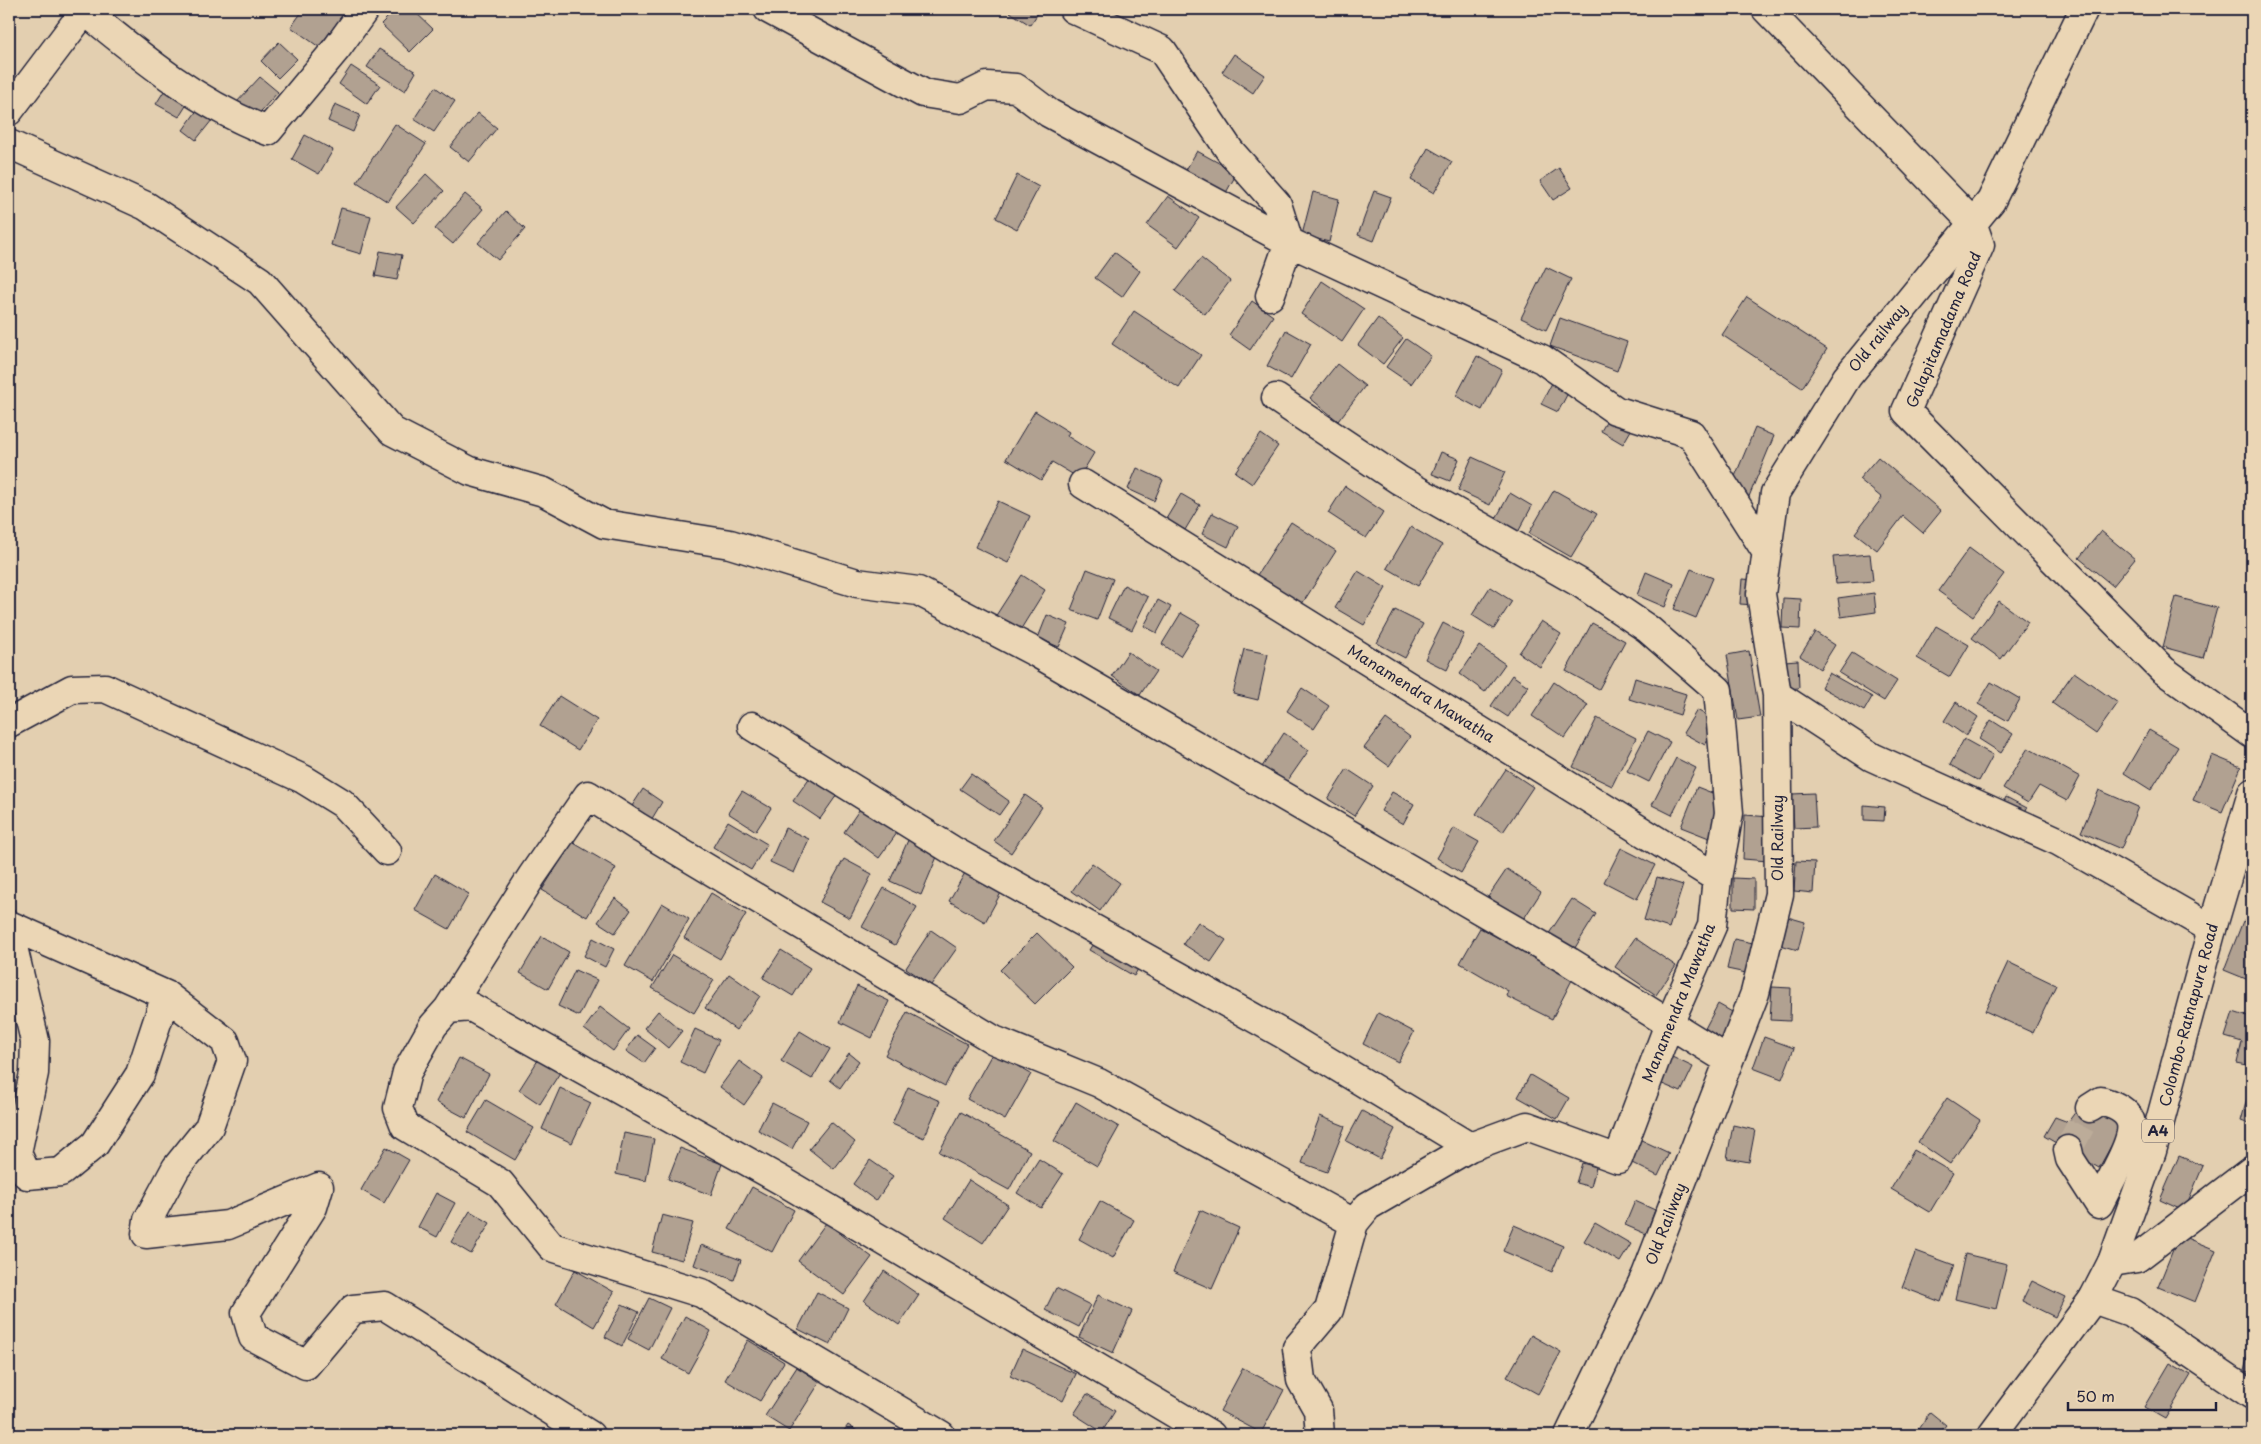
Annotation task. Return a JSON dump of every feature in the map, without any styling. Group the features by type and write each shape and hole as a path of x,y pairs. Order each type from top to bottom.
{"main road":[{"path":"9,112 86,10 153,67 236,119 268,131 337,48 365,9"},
{"path":"768,9 923,93 961,99 987,86 1016,88 1049,113 1289,242 1542,359 1614,410 1691,434 1767,553"},
{"path":"1073,9 1162,50 1230,151 1276,204 1289,242 1270,296"},
{"name":"Galapitamadama Road","path":"1766,9 1972,222 1980,245 1906,411 2162,670 2252,734"},
{"name":"Old railway","path":"1777,695 1761,594 1775,493 1847,377 1991,201 2084,9"},
{"path":"9,144 146,206 260,281 392,431 470,471 544,492 604,524 730,544 857,583 918,592 1035,652 1570,962 1728,1060"},
{"path":"1276,398 1399,480 1580,583 1648,629 1718,690 1729,813 1717,878"},
{"name":"Manamendra Mawatha","path":"1083,484 1717,878 1712,926 1670,1024 1618,1159 1527,1126 1470,1147 1368,1206 1354,1223 1329,1310 1297,1348 1301,1380 1318,1410 1320,1435"},
{"path":"9,723 72,689 105,688 302,778 342,803 387,851"},
{"path":"1777,695 1872,757 2060,842 2212,929"},
{"name":"Old Railway","path":"1569,1435 1646,1275 1754,993 1779,894 1777,695"},
{"path":"752,726 952,850 1283,1034 1470,1147"},
{"name":"Colombo-Ratnapura Road","path":"1992,1435 2093,1299 2116,1251 2152,1151 2212,929 2252,793"},
{"path":"941,1435 701,1294 552,1247 500,1182 405,1126 398,1108 408,1072 433,1026 448,1009 532,876 588,795 638,827 994,1040 1099,1084 1354,1223"},
{"path":"9,925 166,994 225,1040 232,1061 209,1127 176,1168 148,1220 146,1234 228,1225 319,1187 313,1208 246,1314 253,1337 306,1365 353,1309 385,1306 590,1435"},
{"path":"9,930 35,1041 34,1073 16,1153 27,1175 61,1172 95,1144 140,1074 166,994"},
{"path":"448,1009 472,1007 786,1183 1211,1435"},
{"path":"2090,1108 2101,1101 2116,1105 2128,1116 2132,1125 2131,1139 2099,1204"},
{"path":"2068,1150 2070,1159 2099,1204 2116,1251 2137,1258 2252,1170"},
{"path":"2093,1299 2130,1312 2252,1396"}],"building":[{"path":"304,9 338,9 344,13 319,47 291,27"},
{"path":"396,9 412,9 433,29 410,52 381,24"},
{"path":"1005,9 1041,9 1030,25"},
{"path":"279,42 297,59 278,78 261,61"},
{"path":"379,49 416,72 405,91 367,67"},
{"path":"1234,54 1265,75 1253,93 1222,72"},
{"path":"351,66 380,85 367,104 339,84"},
{"path":"260,77 278,92 254,119 236,103"},
{"path":"435,87 455,101 434,132 414,119"},
{"path":"166,88 189,101 179,117 156,104"},
{"path":"335,104 360,115 353,132 328,121"},
{"path":"198,109 212,120 196,140 183,130"},
{"path":"478,113 497,128 469,162 450,147"},
{"path":"395,124 426,144 388,202 357,182"},
{"path":"305,135 333,150 319,174 292,159"},
{"path":"1428,148 1452,162 1434,193 1411,180"},
{"path":"1197,151 1237,173 1223,198 1183,175"},
{"path":"1559,168 1572,188 1553,200 1540,181"},
{"path":"426,174 444,191 414,223 396,207"},
{"path":"1017,175 1039,187 1017,229 996,218"},
{"path":"1374,191 1391,197 1374,241 1358,235"},
{"path":"1313,192 1339,199 1329,242 1302,235"},
{"path":"465,194 483,209 453,244 435,229"},
{"path":"1168,196 1199,218 1178,247 1147,225"},
{"path":"341,208 371,216 361,254 331,245"},
{"path":"506,211 525,229 498,260 478,243"},
{"path":"380,251 402,255 397,280 375,276"},
{"path":"1114,252 1140,271 1122,297 1095,278"},
{"path":"1201,258 1230,281 1205,314 1175,291"},
{"path":"1546,267 1571,279 1546,330 1521,318"},
{"path":"1322,281 1364,309 1342,342 1301,314"},
{"path":"1747,297 1827,349 1802,388 1722,335"},
{"path":"1252,301 1273,316 1250,350 1229,335"},
{"path":"1134,311 1201,355 1179,388 1112,344"},
{"path":"1378,318 1403,338 1383,364 1358,345"},
{"path":"1560,318 1627,342 1617,371 1550,346"},
{"path":"1286,330 1311,344 1291,379 1267,366"},
{"path":"1406,339 1431,356 1411,384 1386,367"},
{"path":"1477,356 1502,370 1482,410 1456,396"},
{"path":"1337,364 1365,386 1338,421 1310,398"},
{"path":"1552,383 1569,391 1558,412 1541,404"},
{"path":"1035,411 1069,432 1067,436 1094,453 1079,478 1052,462 1041,480 1006,459"},
{"path":"1612,412 1634,425 1623,444 1601,431"},
{"path":"1755,428 1774,436 1748,499 1729,491"},
{"path":"1261,434 1278,446 1252,484 1235,472"},
{"path":"1441,452 1459,459 1450,481 1432,474"},
{"path":"1472,457 1505,472 1490,505 1458,490"},
{"path":"1878,457 1941,511 1923,533 1903,516 1877,550 1855,533 1882,498 1859,479"},
{"path":"1137,468 1163,480 1154,501 1128,489"},
{"path":"1345,486 1384,512 1366,538 1328,513"},
{"path":"1554,490 1597,514 1571,557 1529,533"},
{"path":"1510,493 1532,506 1517,534 1494,522"},
{"path":"1181,494 1200,505 1185,530 1166,519"},
{"path":"998,501 1030,516 1008,563 975,547"},
{"path":"1212,513 1238,526 1228,547 1202,534"},
{"path":"1291,522 1336,551 1302,604 1257,575"},
{"path":"1411,527 1442,545 1418,586 1387,568"},
{"path":"2101,531 2135,559 2113,586 2079,558"},
{"path":"1969,548 2004,574 1973,616 1938,591"},
{"path":"1870,554 1873,581 1836,584 1833,557"},
{"path":"1087,569 1113,579 1097,620 1071,610"},
{"path":"1691,569 1713,578 1696,618 1674,609"},
{"path":"1358,571 1386,588 1364,625 1335,608"},
{"path":"1646,572 1674,584 1665,607 1637,595"},
{"path":"1022,575 1045,590 1019,632 995,617"},
{"path":"1742,579 1756,580 1754,605 1740,604"},
{"path":"1124,585 1148,597 1132,630 1108,618"},
{"path":"1490,587 1512,601 1494,629 1472,615"},
{"path":"1874,593 1876,612 1841,617 1838,598"},
{"path":"2176,597 2217,608 2203,658 2163,647"},
{"path":"1783,598 1801,599 1800,629 1782,628"},
{"path":"1158,600 1171,607 1157,633 1144,626"},
{"path":"1999,601 2028,622 2001,659 1972,638"},
{"path":"1395,610 1423,624 1405,658 1377,643"},
{"path":"1181,613 1200,624 1180,656 1162,644"},
{"path":"1047,615 1069,624 1059,647 1038,638"},
{"path":"1541,621 1561,634 1540,667 1519,653"},
{"path":"1443,623 1464,634 1447,670 1425,659"},
{"path":"1592,623 1625,641 1599,689 1566,671"},
{"path":"1936,626 1969,645 1950,677 1917,658"},
{"path":"1815,632 1835,645 1820,669 1800,656"},
{"path":"1479,646 1505,664 1485,692 1460,674"},
{"path":"1244,649 1268,654 1258,700 1233,694"},
{"path":"1749,651 1760,717 1738,720 1727,655"},
{"path":"1128,652 1156,671 1140,695 1112,676"},
{"path":"1852,653 1897,681 1884,701 1839,673"},
{"path":"1798,660 1799,688 1785,689 1784,661"},
{"path":"2074,672 2118,703 2096,734 2052,703"},
{"path":"1829,673 1872,697 1864,711 1821,687"},
{"path":"1512,675 1528,686 1508,717 1491,706"},
{"path":"1635,678 1686,694 1680,715 1629,699"},
{"path":"1554,682 1588,705 1565,738 1532,716"},
{"path":"1991,682 2020,699 2008,721 1978,704"},
{"path":"1302,688 1329,706 1314,729 1287,711"},
{"path":"559,696 597,720 578,750 540,726"},
{"path":"1956,702 1978,717 1966,736 1944,721"},
{"path":"1697,710 1718,722 1705,745 1683,733"},
{"path":"1597,718 1636,738 1612,786 1573,767"},
{"path":"1386,719 1410,737 1389,766 1364,748"},
{"path":"1991,720 2013,734 2001,753 1979,739"},
{"path":"2149,730 2178,747 2151,790 2124,773"},
{"path":"1648,731 1670,742 1649,782 1627,771"},
{"path":"1284,733 1309,750 1284,786 1260,770"},
{"path":"1964,739 1993,755 1979,781 1950,765"},
{"path":"2028,748 2080,777 2067,801 2039,786 2028,803 2003,788"},
{"path":"2212,755 2241,767 2222,812 2193,800"},
{"path":"1676,758 1696,768 1672,815 1652,805"},
{"path":"1347,769 1373,786 1354,816 1328,799"},
{"path":"1506,769 1533,787 1503,832 1476,814"},
{"path":"815,770 841,789 820,819 793,801"},
{"path":"971,774 1009,801 999,815 960,789"},
{"path":"1697,787 1725,798 1709,838 1681,827"},
{"path":"643,789 662,802 650,822 630,809"},
{"path":"2099,790 2138,807 2121,849 2081,832"},
{"path":"742,791 771,808 756,831 728,813"},
{"path":"1392,792 1414,804 1403,824 1381,811"},
{"path":"1814,793 1816,827 1794,828 1792,794"},
{"path":"1025,795 1042,807 1011,853 994,841"},
{"path":"2006,797 2027,808 2020,822 1999,812"},
{"path":"864,803 900,829 879,858 844,832"},
{"path":"1864,805 1885,807 1884,821 1864,820"},
{"path":"1745,815 1770,817 1768,861 1743,859"},
{"path":"728,821 767,844 751,870 713,847"},
{"path":"785,828 809,839 794,873 770,862"},
{"path":"1454,828 1479,842 1461,873 1437,858"},
{"path":"909,838 939,852 921,895 890,881"},
{"path":"572,842 616,868 587,917 542,890"},
{"path":"1621,848 1655,865 1637,899 1604,882"},
{"path":"844,859 872,874 850,918 820,902"},
{"path":"1796,861 1815,862 1813,893 1794,891"},
{"path":"1092,863 1120,883 1100,911 1072,891"},
{"path":"1507,869 1541,892 1523,920 1488,897"},
{"path":"966,871 1002,891 985,922 949,901"},
{"path":"435,874 469,894 449,929 415,910"},
{"path":"2252,876 2252,899 2245,896"},
{"path":"1657,877 1683,885 1669,928 1644,920"},
{"path":"1733,878 1754,879 1754,909 1733,908"},
{"path":"884,888 917,907 895,945 862,927"},
{"path":"711,893 746,914 720,959 684,938"},
{"path":"615,898 631,910 615,933 598,922"},
{"path":"1572,899 1596,914 1573,951 1548,935"},
{"path":"662,903 689,919 653,982 625,966"},
{"path":"1784,916 1805,922 1798,950 1777,944"},
{"path":"2243,921 2252,925 2251,981 2224,970"},
{"path":"1198,922 1226,940 1211,962 1183,944"},
{"path":"1480,928 1573,978 1552,1019 1506,996 1508,991 1460,963"},
{"path":"931,930 957,948 931,985 906,968"},
{"path":"1037,933 1072,967 1035,1004 1000,970"},
{"path":"542,936 569,952 548,989 520,973"},
{"path":"1097,937 1141,964 1134,976 1089,950"},
{"path":"593,938 614,949 605,967 584,956"},
{"path":"1635,938 1676,966 1656,995 1615,967"},
{"path":"1734,939 1753,943 1746,973 1727,969"},
{"path":"781,950 810,968 793,996 763,978"},
{"path":"672,955 714,980 694,1013 652,988"},
{"path":"2008,962 2056,985 2033,1033 1985,1011"},
{"path":"575,970 597,980 579,1016 558,1006"},
{"path":"729,974 760,996 736,1030 705,1008"},
{"path":"857,986 889,1001 872,1038 840,1022"},
{"path":"1772,987 1791,988 1790,1021 1770,1020"},
{"path":"1718,1004 1741,1017 1723,1051 1700,1038"},
{"path":"600,1007 629,1029 613,1051 584,1029"},
{"path":"658,1011 682,1031 668,1048 644,1028"},
{"path":"907,1012 967,1044 945,1086 885,1055"},
{"path":"2233,1012 2252,1018 2252,1066 2237,1063 2242,1042 2225,1037"},
{"path":"1378,1013 1414,1032 1398,1062 1363,1044"},
{"path":"695,1029 719,1040 703,1073 680,1062"},
{"path":"800,1031 830,1049 812,1079 781,1061"},
{"path":"637,1035 655,1048 644,1063 626,1051"},
{"path":"1764,1037 1794,1048 1782,1079 1753,1068"},
{"path":"993,1052 1031,1074 1005,1120 967,1099"},
{"path":"849,1053 859,1061 840,1088 830,1080"},
{"path":"540,1057 561,1071 540,1104 519,1090"},
{"path":"1672,1057 1693,1067 1681,1092 1660,1083"},
{"path":"459,1058 489,1074 466,1118 436,1102"},
{"path":"739,1061 763,1078 744,1105 720,1087"},
{"path":"1530,1075 1569,1098 1557,1119 1518,1097"},
{"path":"908,1087 940,1101 924,1138 892,1124"},
{"path":"560,1088 591,1103 572,1143 542,1129"},
{"path":"2248,1095 2252,1096 2252,1125 2241,1121"},
{"path":"1947,1098 1980,1120 1950,1164 1918,1142"},
{"path":"486,1100 534,1128 515,1160 467,1132"},
{"path":"1076,1102 1119,1127 1097,1166 1054,1141"},
{"path":"772,1103 807,1121 792,1149 758,1130"},
{"path":"2082,1103 2122,1126 2099,1168 2044,1136 2055,1117 2068,1122"},
{"path":"1362,1111 1395,1129 1380,1159 1346,1141"},
{"path":"961,1112 1030,1151 1009,1190 939,1152"},
{"path":"1320,1116 1345,1126 1327,1172 1302,1163"},
{"path":"831,1122 855,1142 834,1169 809,1149"},
{"path":"1733,1125 1755,1130 1749,1162 1727,1158"},
{"path":"624,1133 654,1139 646,1181 616,1174"},
{"path":"1637,1138 1669,1153 1658,1176 1626,1160"},
{"path":"386,1147 409,1160 384,1203 361,1190"},
{"path":"680,1148 722,1164 711,1195 668,1179"},
{"path":"1914,1150 1953,1173 1930,1212 1891,1189"},
{"path":"2179,1156 2203,1166 2184,1211 2160,1200"},
{"path":"1039,1159 1063,1174 1041,1208 1017,1193"},
{"path":"870,1160 893,1176 876,1201 853,1184"},
{"path":"1582,1163 1596,1167 1591,1187 1576,1183"},
{"path":"969,1180 1008,1205 983,1243 945,1218"},
{"path":"752,1187 794,1210 772,1252 729,1229"},
{"path":"436,1193 455,1203 437,1237 418,1227"},
{"path":"1100,1201 1134,1220 1113,1258 1079,1239"},
{"path":"1635,1201 1655,1210 1646,1234 1625,1225"},
{"path":"1200,1210 1239,1228 1212,1289 1173,1272"},
{"path":"470,1211 490,1223 471,1254 451,1242"},
{"path":"662,1215 693,1223 682,1260 652,1252"},
{"path":"826,1223 872,1257 844,1295 798,1261"},
{"path":"1595,1223 1631,1244 1620,1262 1584,1241"},
{"path":"1514,1225 1563,1246 1552,1272 1503,1251"},
{"path":"2179,1235 2216,1250 2195,1302 2158,1287"},
{"path":"701,1245 741,1260 734,1280 694,1265"},
{"path":"1916,1251 1954,1265 1941,1302 1902,1287"},
{"path":"1965,1254 2007,1264 1996,1309 1955,1299"},
{"path":"575,1270 614,1292 594,1327 556,1304"},
{"path":"884,1271 919,1295 899,1325 864,1301"},
{"path":"2032,1281 2065,1297 2055,1317 2022,1301"},
{"path":"1056,1288 1090,1305 1079,1327 1045,1310"},
{"path":"817,1292 848,1308 830,1345 798,1329"},
{"path":"1098,1295 1132,1311 1113,1353 1079,1337"},
{"path":"649,1298 670,1308 649,1350 628,1339"},
{"path":"622,1304 639,1312 622,1346 605,1337"},
{"path":"685,1316 711,1331 688,1373 662,1359"},
{"path":"1531,1335 1561,1352 1538,1394 1507,1377"},
{"path":"748,1340 784,1362 760,1401 725,1380"},
{"path":"2252,1340 2252,1373 2244,1371"},
{"path":"1022,1349 1076,1374 1063,1401 1010,1376"},
{"path":"2170,1363 2191,1375 2165,1419 2144,1407"},
{"path":"797,1367 820,1382 789,1431 765,1416"},
{"path":"1243,1368 1284,1390 1261,1433 1220,1411"},
{"path":"1087,1394 1115,1411 1102,1432 1074,1414"},
{"path":"1930,1412 1946,1425 1938,1435 1914,1435"},
{"path":"848,1425 863,1435 841,1435"}],"tunnel":[{"path":"2068,1150 2090,1108"}]}
